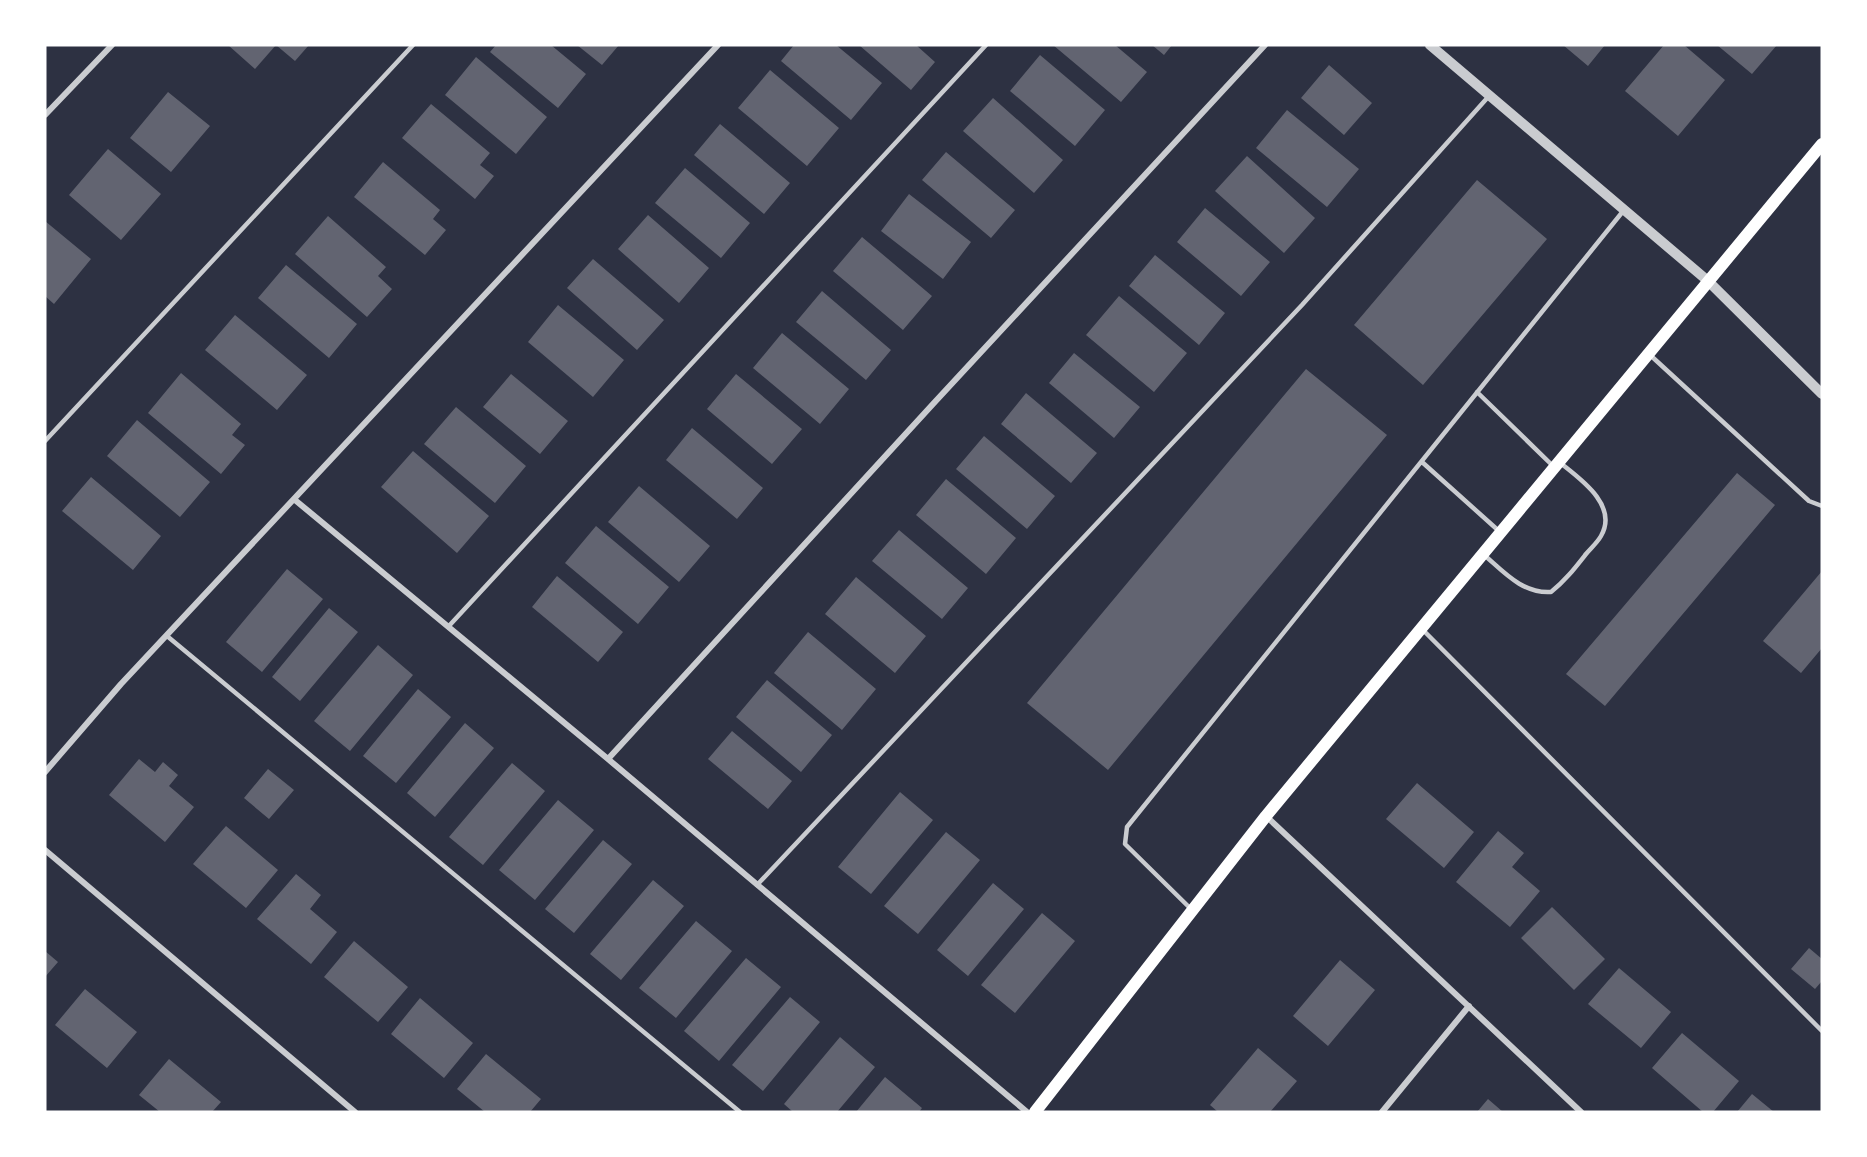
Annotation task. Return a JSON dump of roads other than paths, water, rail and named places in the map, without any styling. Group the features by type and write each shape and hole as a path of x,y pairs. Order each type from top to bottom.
{"main road":[{"path":"1035,1112 1266,816 1822,144"}],"street":[{"path":"45,115 111,45"},
{"path":"45,772 121,684 718,45"},
{"path":"608,759 1265,45"},
{"path":"1430,45 1708,281 1822,394"},
{"path":"295,500 608,759 1027,1112"},
{"path":"1266,816 1581,1112"},
{"path":"45,850 356,1112"},
{"path":"1382,1112 1469,1006"}],"lane":[{"path":"45,441 413,45"},
{"path":"448,627 986,45"},
{"path":"757,885 1302,305 1490,96"},
{"path":"1193,910 1125,844 1127,827 1624,210"},
{"path":"1648,353 1809,501 1822,506"},
{"path":"1478,392 1556,464 1589,486 1602,506 1605,518 1601,536 1569,576 1551,592 1530,590 1519,584 1483,554"},
{"path":"1422,462 1500,532"},
{"path":"1421,628 1822,1031"},
{"path":"167,636 740,1112"}]}
